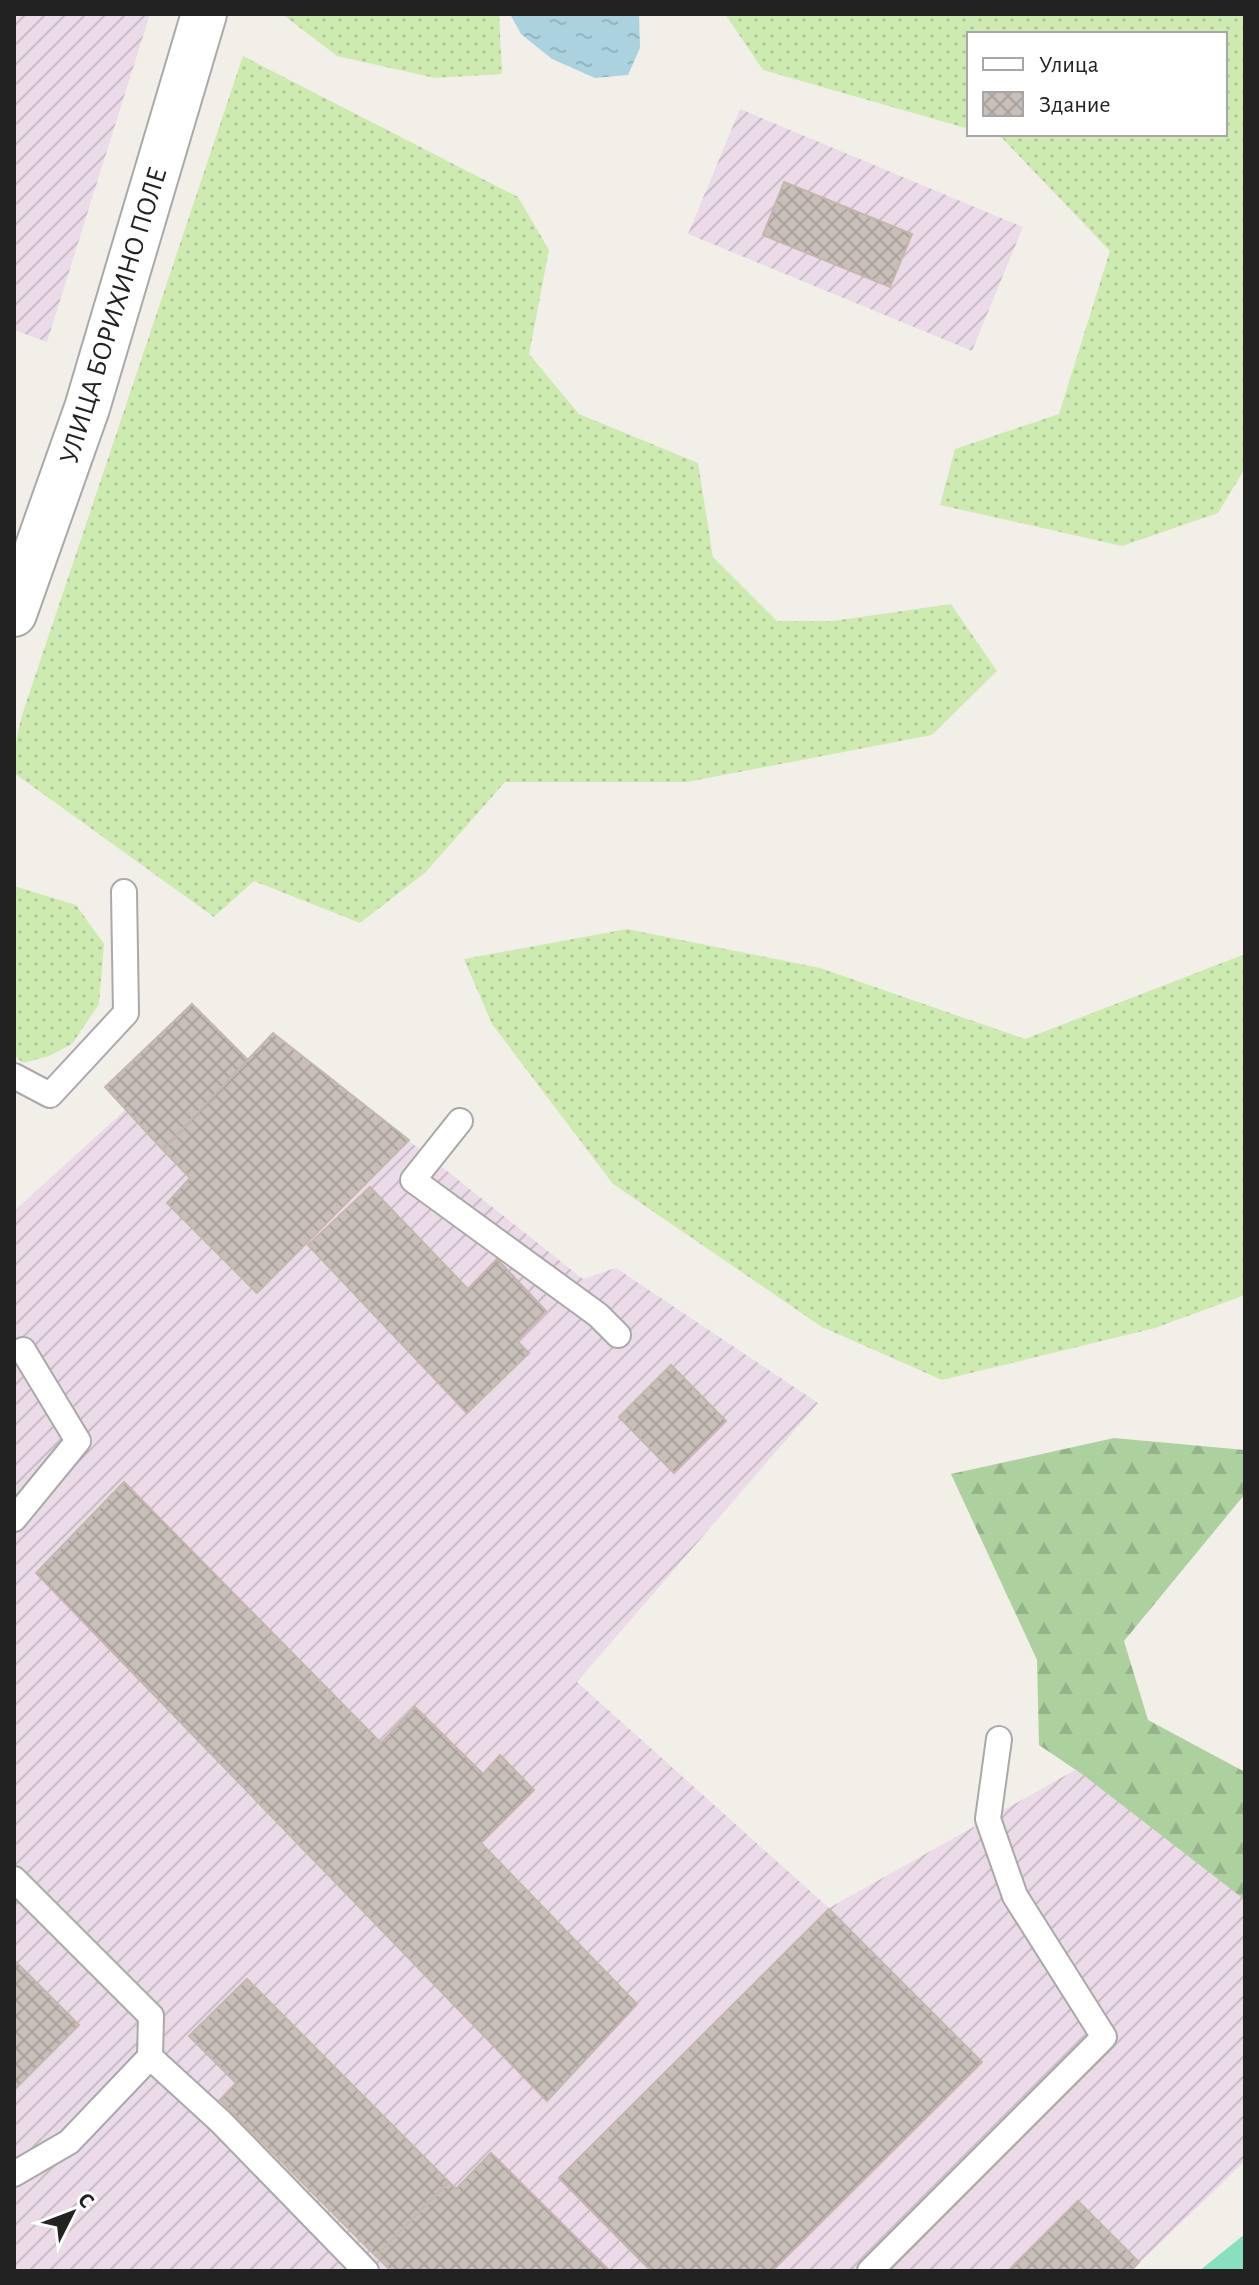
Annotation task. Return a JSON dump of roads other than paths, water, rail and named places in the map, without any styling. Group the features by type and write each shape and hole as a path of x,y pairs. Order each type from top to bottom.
{"street":[{"name":"УЛИЦА БОРИХИНО ПОЛЕ","path":"14,614 87,408 204,14"}],"lane":[{"path":"14,1076 50,1095 126,1013 124,892"},
{"path":"460,1121 413,1180 598,1315 618,1335"},
{"path":"14,1519 78,1441 23,1350"},
{"path":"870,2271 1104,2037 1015,1896 988,1819 999,1739"},
{"path":"14,1879 151,2016 150,2057 69,2142 14,2174"},
{"path":"150,2057 221,2122 366,2271"}],"water":[{"path":"510,14 639,14 640,48 628,75 595,78 552,59 521,34"}]}
